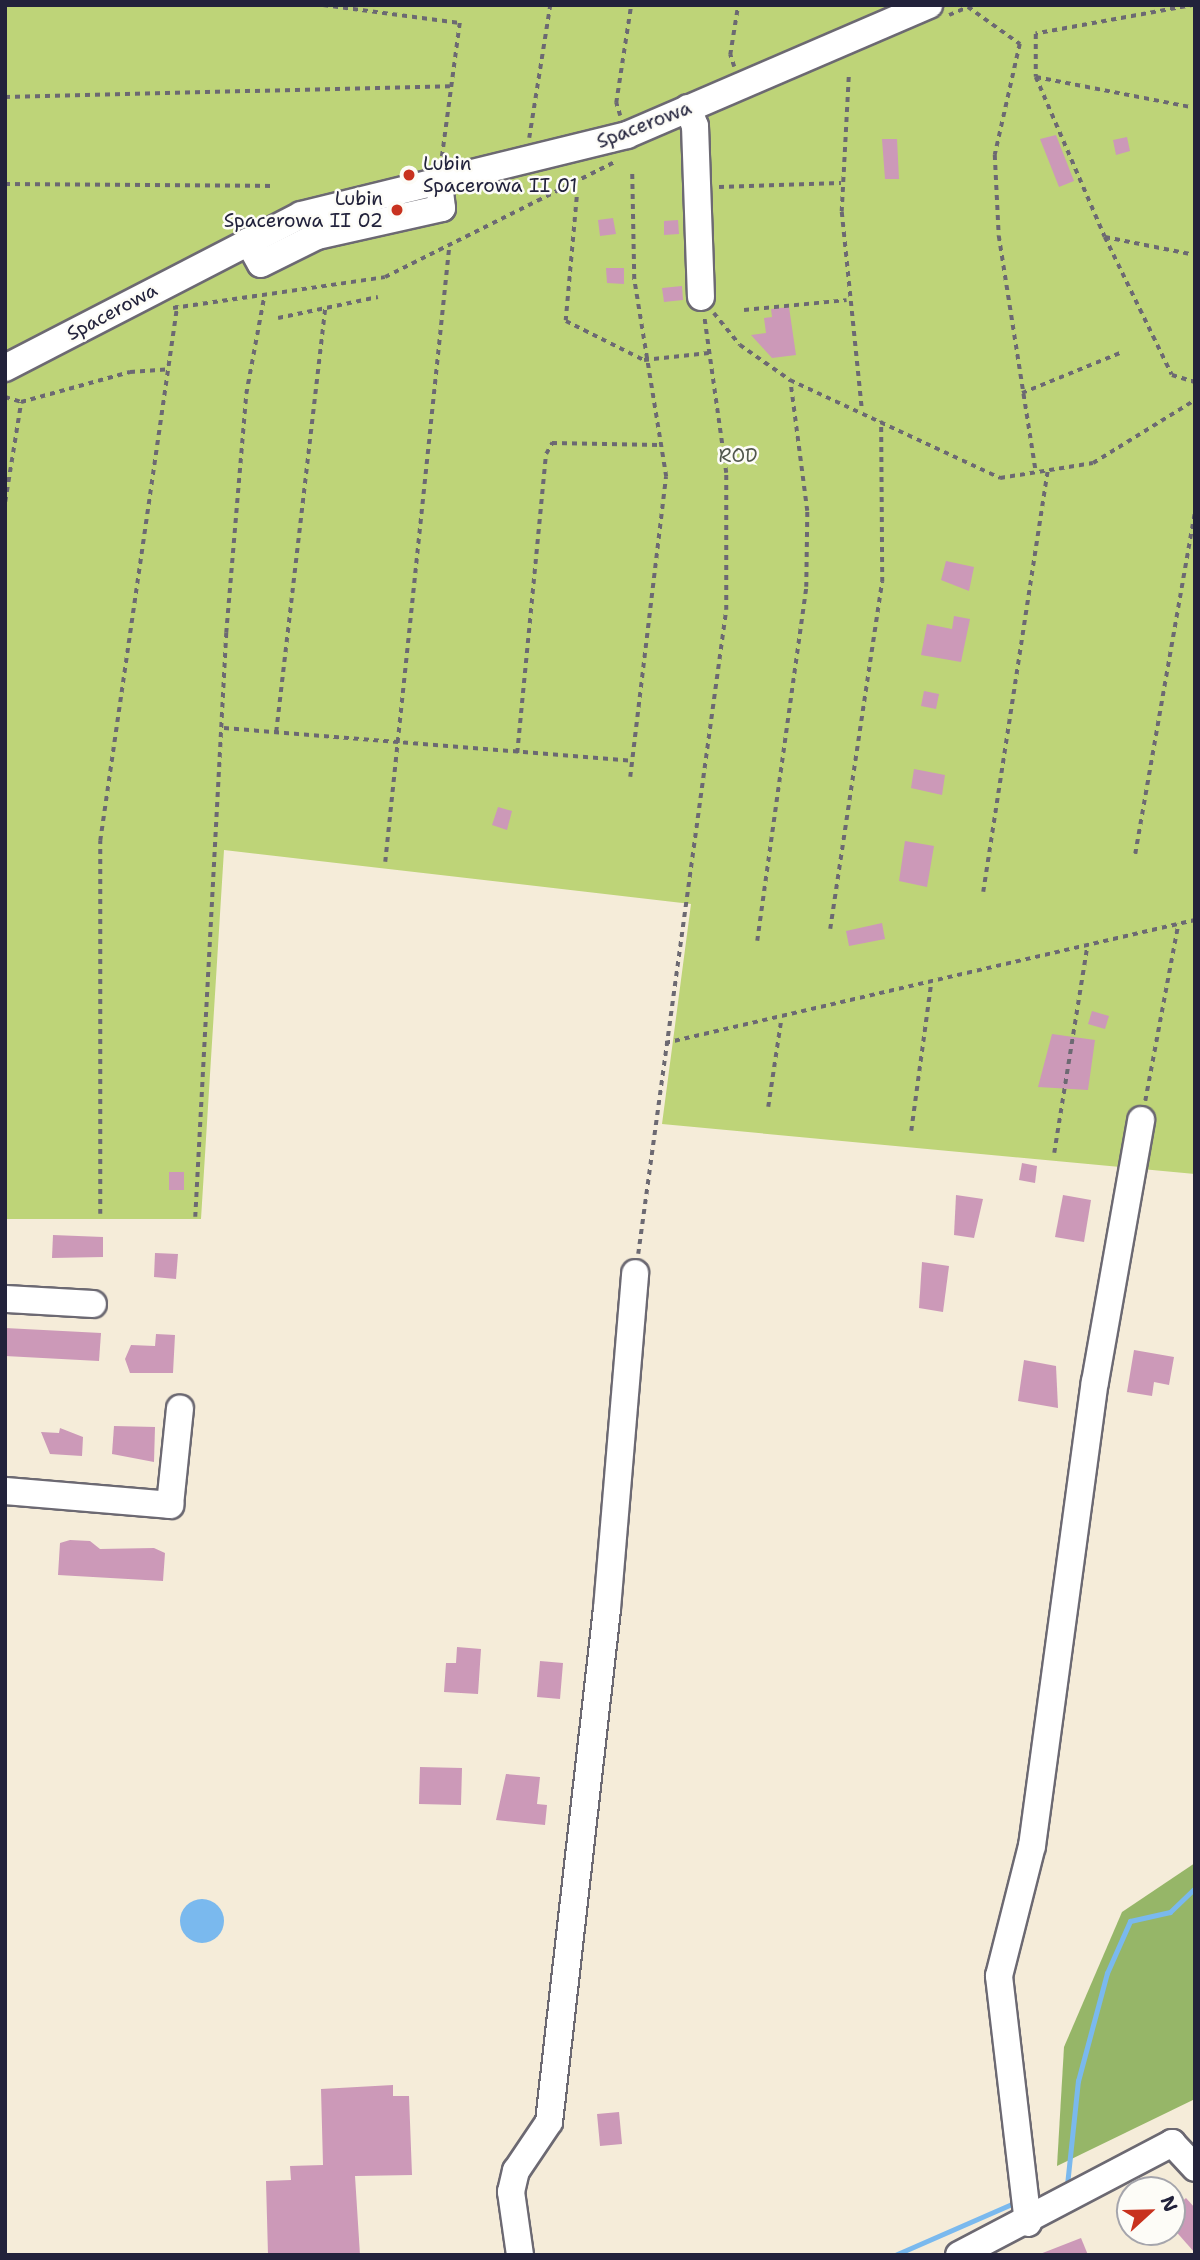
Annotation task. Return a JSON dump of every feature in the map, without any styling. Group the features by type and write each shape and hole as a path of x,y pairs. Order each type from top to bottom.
{"street":[{"name":"Spacerowa","path":"5,368 248,241 317,209 538,159 626,146 688,108 936,12"},
{"path":"688,108 695,126 701,298"},
{"path":"1028,2223 999,1976 1032,1846 1095,1382 1141,1120"},
{"path":"520,2255 511,2192 516,2171 549,2122 607,1609 635,1272"},
{"path":"5,1299 93,1304"},
{"path":"5,1491 170,1505 180,1409"},
{"path":"959,2255 1028,2223 1172,2143 1195,2168"}],"path":[{"path":"323,5 460,23 439,182"},
{"path":"538,159 528,138 550,5"},
{"path":"165,310 177,306 264,297 385,277 449,247 626,146 615,103 631,5"},
{"path":"738,5 730,55 741,86"},
{"path":"1195,5 1036,34 1036,77 1105,237 1172,375 1195,382"},
{"path":"936,12 969,6 1020,44 995,155 999,236 1036,474"},
{"path":"849,77 842,183 848,300 862,408"},
{"path":"1036,77 1195,108"},
{"path":"5,97 450,86"},
{"path":"630,777 666,477 644,360 634,279 632,171"},
{"path":"696,188 842,183"},
{"path":"5,184 274,186"},
{"path":"577,197 566,321 644,360 709,353"},
{"path":"1105,237 1195,255"},
{"path":"385,862 449,247"},
{"path":"195,1217 246,394 264,297"},
{"path":"278,318 378,297"},
{"path":"635,1272 726,610 726,473 701,298"},
{"path":"701,298 757,359 790,380 862,408 980,473 1036,474 1115,454 1195,400"},
{"path":"744,310 848,300"},
{"path":"100,1214 100,841 177,306"},
{"path":"276,732 325,309"},
{"path":"1022,393 1120,353"},
{"path":"5,397 21,402 130,372 169,369"},
{"path":"757,941 806,587 807,511 790,380"},
{"path":"5,502 21,402"},
{"path":"830,929 882,582 881,420"},
{"path":"517,753 547,454 552,443 659,445"},
{"path":"983,892 1047,472"},
{"path":"1135,854 1195,511"},
{"path":"224,729 632,761"},
{"path":"665,1043 781,1020 1195,920"},
{"path":"1141,1120 1178,924"},
{"path":"1054,1153 1087,946"},
{"path":"911,1131 931,983"},
{"path":"768,1107 781,1020"}],"green space":[{"name":"ROD","path":"5,5 1195,5 1195,1174 662,1124 691,904 224,850 201,1219 5,1219"},
{"path":"1195,1863 1195,2099 1057,2166 1064,2047 1122,1912"}],"water":[{"path":"202,1899 218,1905 224,1921 218,1937 202,1943 186,1937 180,1921 186,1905"}],"building":[{"path":"1056,135 1074,181 1059,187 1040,139"},
{"path":"1127,137 1130,151 1116,155 1113,140"},
{"path":"882,139 897,139 899,179 885,179"},
{"path":"613,218 616,234 600,236 598,220"},
{"path":"678,220 679,234 664,235 664,221"},
{"path":"606,268 624,268 624,284 607,283"},
{"path":"682,286 683,300 664,302 662,288"},
{"path":"789,307 796,355 772,358 751,335 766,333 764,318 772,317 771,309"},
{"path":"946,561 974,567 969,591 941,580"},
{"path":"954,616 970,619 961,662 921,655 927,624 952,629"},
{"path":"924,691 939,694 936,709 921,706"},
{"path":"914,769 945,775 942,795 911,788"},
{"path":"498,807 512,811 507,830 492,825"},
{"path":"905,841 934,846 927,887 899,881"},
{"path":"882,923 885,939 849,946 846,931"},
{"path":"1092,1011 1109,1016 1105,1029 1088,1024"},
{"path":"1052,1034 1095,1040 1088,1090 1038,1087"},
{"path":"1022,1163 1037,1166 1035,1183 1019,1180"},
{"path":"169,1172 184,1172 184,1190 169,1190"},
{"path":"956,1195 983,1199 974,1238 954,1235"},
{"path":"1063,1195 1091,1200 1084,1242 1055,1237"},
{"path":"53,1235 103,1237 103,1257 52,1258"},
{"path":"155,1253 178,1254 176,1279 154,1277"},
{"path":"922,1262 949,1266 943,1312 919,1308"},
{"path":"5,1328 101,1333 99,1361 5,1356"},
{"path":"156,1334 175,1335 173,1373 130,1373 125,1359 131,1345 155,1346"},
{"path":"1134,1350 1174,1357 1169,1385 1154,1382 1152,1396 1127,1392"},
{"path":"1024,1360 1056,1366 1058,1408 1018,1401"},
{"path":"114,1426 155,1427 154,1462 112,1454"},
{"path":"60,1428 83,1437 82,1456 50,1454 41,1432 59,1433"},
{"path":"70,1540 90,1541 100,1549 154,1548 165,1553 163,1581 58,1575 60,1543"},
{"path":"457,1647 481,1649 478,1694 444,1692 446,1663 456,1663"},
{"path":"540,1661 563,1663 560,1699 537,1697"},
{"path":"420,1767 462,1768 461,1805 419,1804"},
{"path":"506,1774 540,1777 537,1804 547,1805 545,1825 496,1820"},
{"path":"393,2085 393,2096 409,2096 412,2175 355,2176 360,2255 268,2255 266,2181 291,2180 290,2166 323,2165 321,2089"},
{"path":"619,2112 622,2144 600,2146 597,2114"},
{"path":"1186,2198 1195,2208 1195,2253 1186,2243"},
{"path":"1081,2238 1088,2255 1040,2255 1040,2254"}],"waterway":[{"path":"1067,2185 1078,2081 1107,1973 1130,1921 1170,1912 1195,1888"},
{"path":"895,2255 1012,2204"}],"place":[{"name":"Lubin Spacerowa II 01","path":"409,175"},
{"name":"Lubin Spacerowa II 02","path":"397,210"}]}
